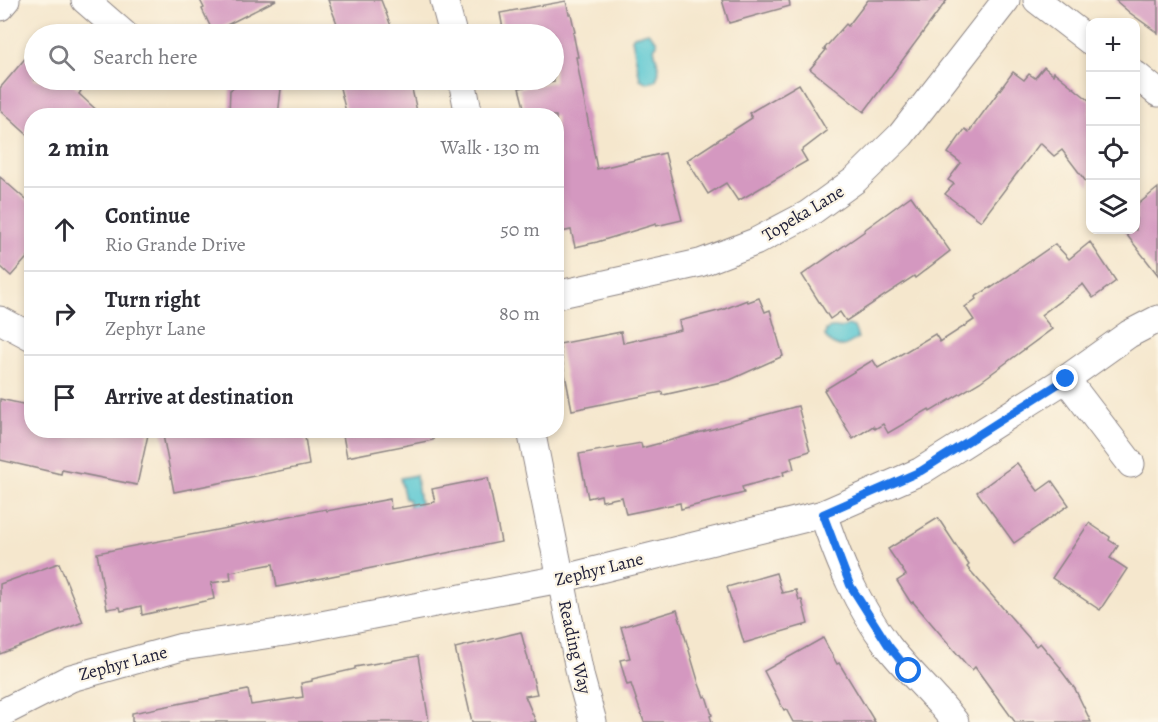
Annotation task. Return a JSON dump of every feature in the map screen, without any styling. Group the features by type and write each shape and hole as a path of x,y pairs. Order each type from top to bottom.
{"street":[{"path":"0,7 6,0"},
{"path":"85,0 113,24"},
{"path":"444,0 450,24"},
{"name":"Topeka Lane","path":"564,293 700,263 755,242 808,214 855,180 901,135 1006,0"},
{"path":"1037,0 1086,38"},
{"path":"1140,78 1158,93"},
{"path":"464,90 467,108"},
{"name":"Zephyr Lane","path":"0,714 71,678 182,647 285,632 560,579 823,514 921,471 1066,379 1130,334 1158,319"},
{"path":"0,320 24,333"},
{"path":"1066,379 1131,464"},
{"name":"Reading Way","path":"533,438 581,679 593,722"},
{"path":"823,514 850,585 867,615 909,671 942,704 955,722"}],"water":[{"path":"648,32 656,40 657,44 654,48 659,69 655,81 648,83 640,79 632,39 634,36"},
{"path":"848,325 854,327 858,338 844,346 832,344 825,336 826,330"},
{"path":"416,475 422,518 413,520 400,478"}],"building":[{"path":"200,0 276,0 229,24 209,24 202,9 204,8"},
{"path":"328,0 381,0 390,24 337,24"},
{"path":"722,0 789,0 790,6 729,23"},
{"path":"868,0 947,0 864,112 810,69 826,50 824,49 846,24 848,26"},
{"path":"1115,0 1158,0 1158,33 1140,18"},
{"path":"566,1 575,32 573,33 578,57 576,57 597,169 665,153 682,220 656,226 656,224 575,247 571,230 564,231 564,108 524,108 520,90 564,90 564,24 502,24 500,13"},
{"path":"24,60 24,90 80,90 79,94 94,108 24,108 24,132 0,110 0,88"},
{"path":"1044,67 1053,75 1054,72 1086,98 1086,182 1062,150 1054,156 1040,143 981,221 945,194 954,184 948,180 961,163 948,153 965,129 969,132 1013,72 1024,80 1029,74 1035,78"},
{"path":"799,84 827,131 801,151 807,161 738,201 726,183 708,194 687,160 752,118 749,113"},
{"path":"230,90 281,90 279,108 229,108"},
{"path":"340,90 412,90 416,108 345,108"},
{"path":"0,177 24,198 24,261 11,276 0,266"},
{"path":"1158,188 1158,275 1126,234 1140,234 1140,203"},
{"path":"911,196 950,251 915,278 914,276 846,321 840,312 830,319 802,275"},
{"path":"1090,242 1116,281 1093,298 1083,284 1041,315 1052,329 980,382 930,412 929,409 888,433 883,424 875,429 873,426 853,439 824,390 873,360 878,368 935,334 940,342 974,320 965,307 976,299 975,297 1055,244 1069,259"},
{"path":"759,298 765,312 770,310 783,356 730,380 663,395 662,392 572,410 564,369 564,343 621,332 623,343 681,330 679,321 722,310 747,300 748,302"},
{"path":"0,399 24,404 24,438 147,438 137,485 62,470 61,474 0,460"},
{"path":"798,406 810,451 791,457 794,469 783,472 784,475 742,487 744,493 681,509 680,503 626,514 622,497 602,501 601,495 588,498 579,454 641,443 642,448"},
{"path":"164,438 305,438 309,465 174,492"},
{"path":"343,438 433,438 433,440 347,457"},
{"path":"1017,463 1038,491 1052,481 1069,505 1014,543 977,492"},
{"path":"488,478 501,542 277,587 273,564 230,572 231,580 211,583 214,599 142,615 141,606 121,611 120,607 107,609 97,553 390,499 391,509 435,502 432,489"},
{"path":"938,518 969,565 967,567 1036,646 1040,643 1061,668 1075,689 1091,722 1015,722 975,667 972,670 965,663 913,602 911,603 897,581 906,575 888,549"},
{"path":"1089,523 1110,537 1109,540 1118,546 1110,558 1127,569 1100,610 1052,578"},
{"path":"59,563 83,622 0,654 0,584"},
{"path":"776,573 782,593 796,590 799,600 802,600 808,624 744,643 727,587"},
{"path":"677,610 699,684 704,697 706,696 712,715 710,716 712,722 644,722 631,684 627,685 620,660 630,658 621,627"},
{"path":"521,632 537,694 525,696 536,722 472,722 455,648"},
{"path":"823,638 875,722 793,722 786,709 784,710 764,671"},
{"path":"418,656 429,722 132,722 132,713 248,690 251,705 303,697 301,683 312,681 312,679 355,669 355,667"}],"route":[{"path":"909,671 867,615 850,585 823,514 921,471 1066,379"}]}
